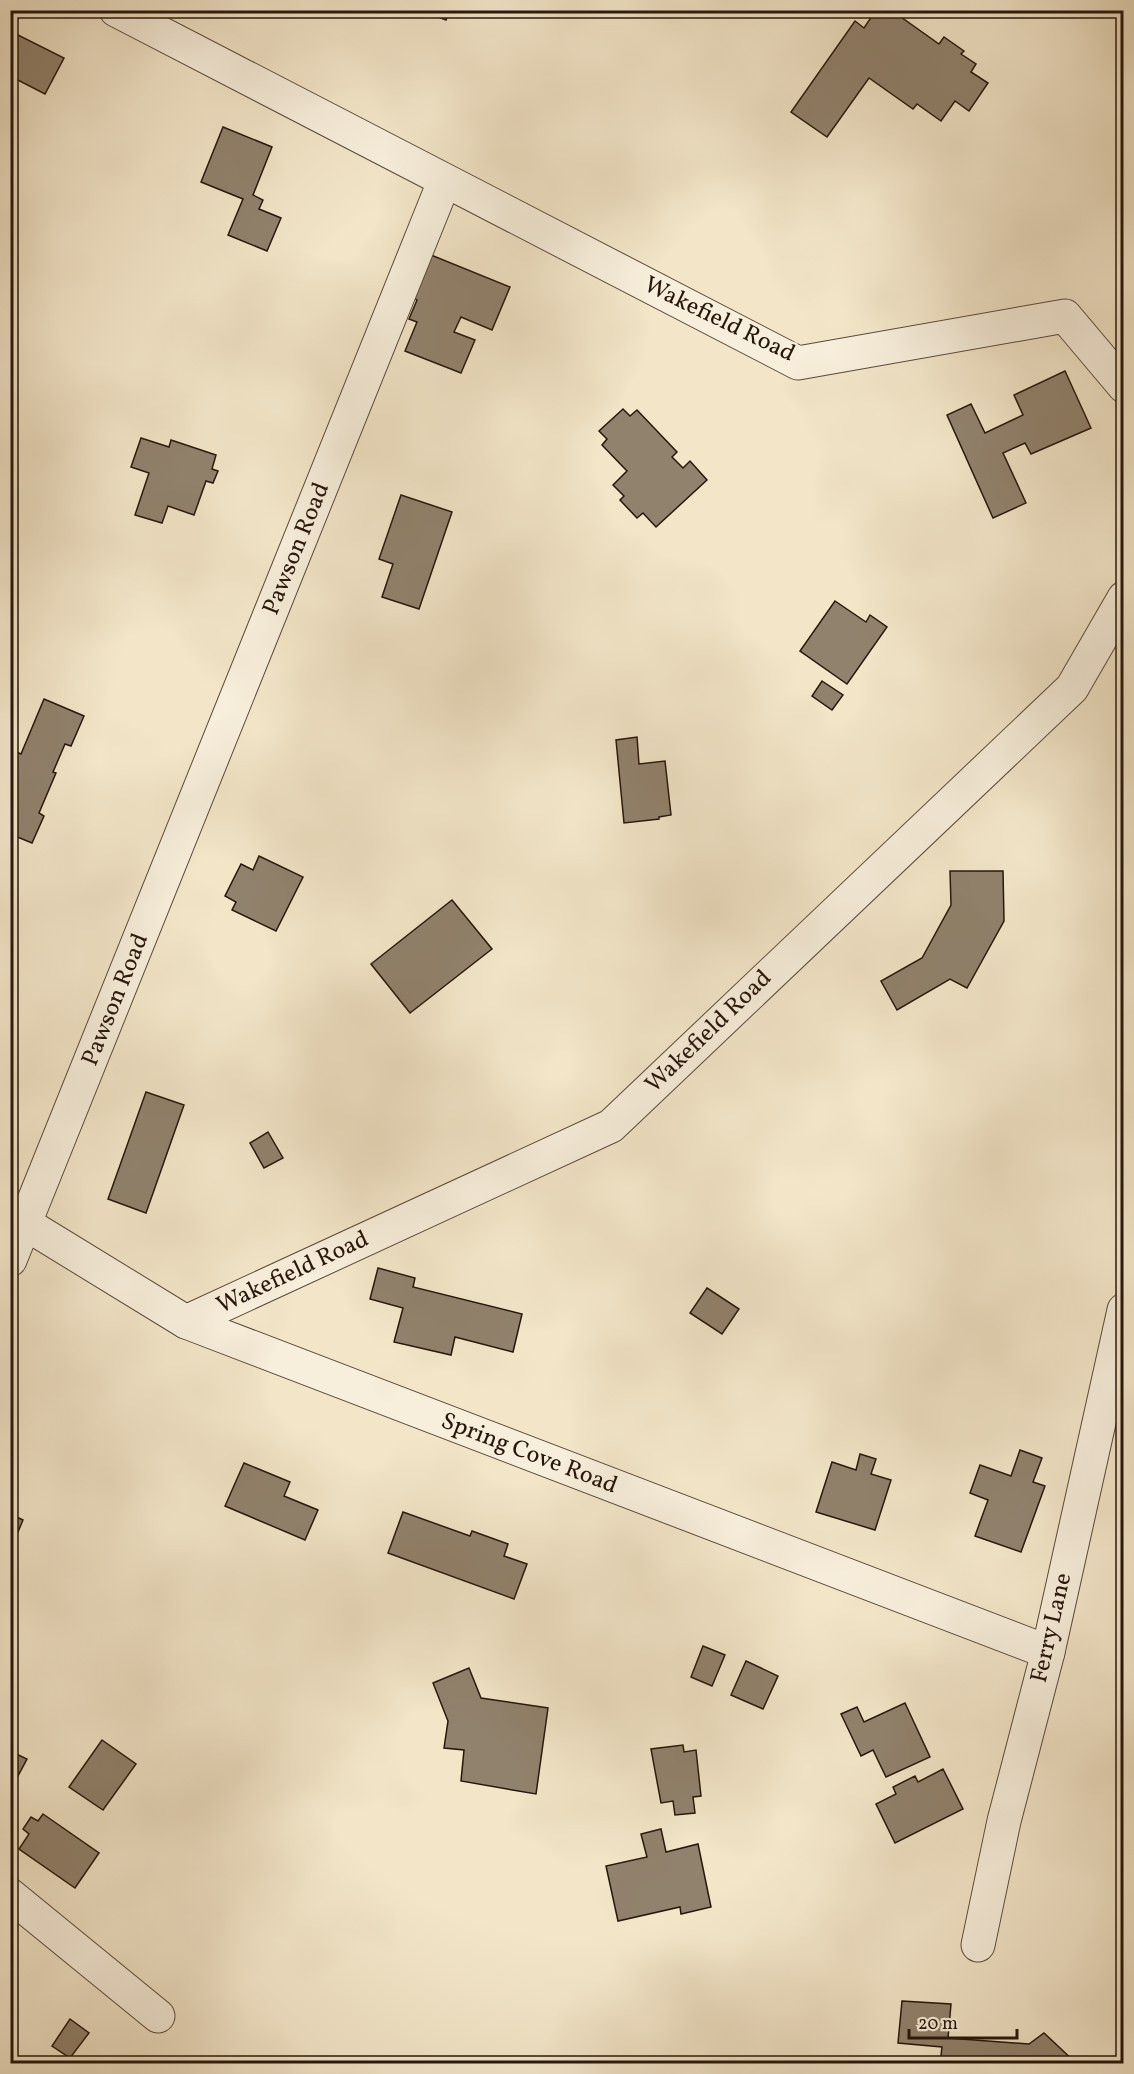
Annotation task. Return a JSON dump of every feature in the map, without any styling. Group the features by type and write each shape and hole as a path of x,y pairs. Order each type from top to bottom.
{"street":[{"path":"116,10 444,182"},
{"name":"Wakefield Road","path":"444,182 798,363 1065,315 1124,386"},
{"name":"Pawson Road","path":"10,1260 444,182"},
{"name":"Wakefield Road","path":"186,1322 611,1126 1072,688 1124,598"},
{"name":"Spring Cove Road","path":"26,1224 186,1322 1048,1652"},
{"name":"Ferry Lane","path":"978,1945 1004,1821 1048,1652 1124,1310"},
{"path":"10,1895 158,2016"}],"building":[{"path":"420,10 450,10 446,20"},
{"path":"772,10 788,10 785,16"},
{"path":"876,10 891,10 939,44 944,37 964,51 961,54 976,64 971,72 988,83 969,111 955,101 941,121 917,104 913,109 869,78 827,137 791,112 855,21 864,28"},
{"path":"10,31 64,58 45,94 10,76"},
{"path":"223,127 272,147 253,195 263,200 259,209 281,218 267,251 228,235 243,199 201,182"},
{"path":"431,255 510,287 492,330 461,317 454,332 475,340 461,373 405,351 417,322 409,319 417,300 413,298"},
{"path":"1065,371 1091,428 1031,454 1025,443 1003,453 1026,503 993,518 947,415 971,404 985,433 1023,415 1014,395"},
{"path":"623,409 630,416 637,410 677,452 672,457 683,468 690,461 707,480 656,527 643,513 637,518 620,500 624,496 613,485 627,471 602,445 607,439 599,431"},
{"path":"141,438 169,447 171,440 216,455 212,469 218,471 213,483 206,481 194,515 168,506 162,523 135,515 149,473 131,467"},
{"path":"401,495 452,512 419,609 382,597 393,564 379,559"},
{"path":"835,601 866,622 870,615 887,627 847,684 800,651"},
{"path":"822,681 843,695 832,710 812,696"},
{"path":"44,699 84,716 71,746 65,744 53,772 56,773 39,813 44,816 32,843 10,834 10,781 14,773 10,772 10,753 12,750 21,754"},
{"path":"637,737 639,764 665,761 671,815 659,817 659,819 624,823 616,740"},
{"path":"259,856 303,877 276,931 232,910 236,902 225,896 241,864 253,870"},
{"path":"950,871 1003,871 1004,921 967,988 950,979 897,1010 881,981 922,958 951,905"},
{"path":"452,900 492,949 410,1013 371,964"},
{"path":"146,1092 184,1105 146,1213 108,1199"},
{"path":"268,1132 283,1158 264,1168 250,1143"},
{"path":"378,1268 415,1278 413,1287 522,1314 513,1352 455,1337 451,1355 394,1342 403,1308 370,1299"},
{"path":"707,1288 739,1309 722,1334 690,1313"},
{"path":"1020,1450 1042,1458 1033,1482 1045,1486 1021,1552 975,1536 988,1500 970,1493 980,1465 1011,1476"},
{"path":"860,1454 876,1459 871,1474 891,1480 875,1530 816,1512 832,1462 856,1470"},
{"path":"244,1463 290,1482 284,1496 318,1510 305,1540 225,1506"},
{"path":"403,1512 470,1536 472,1531 508,1544 504,1556 527,1564 514,1599 388,1553"},
{"path":"10,1514 23,1520 10,1551"},
{"path":"703,1646 725,1655 712,1686 691,1677"},
{"path":"746,1661 778,1676 763,1709 731,1695"},
{"path":"469,1668 481,1698 548,1708 536,1794 461,1781 464,1750 444,1748 448,1721 433,1683"},
{"path":"905,1703 930,1757 886,1777 873,1750 861,1756 841,1714 857,1707 864,1722"},
{"path":"102,1740 136,1764 103,1810 69,1787"},
{"path":"683,1745 684,1752 696,1750 701,1796 693,1797 695,1813 675,1815 673,1801 661,1803 651,1749"},
{"path":"10,1751 27,1759 10,1791"},
{"path":"943,1769 963,1809 895,1843 876,1804 896,1794 893,1787 915,1776 918,1782"},
{"path":"43,1814 99,1853 75,1888 19,1849 29,1834 23,1829 31,1817 38,1821"},
{"path":"661,1829 666,1852 698,1844 711,1907 681,1914 680,1907 618,1921 606,1866 647,1857 641,1834"},
{"path":"902,2001 951,2004 948,2038 1029,2044 1044,2033 1077,2064 940,2064 942,2047 898,2043"},
{"path":"70,2019 89,2033 70,2058 52,2046"}]}
